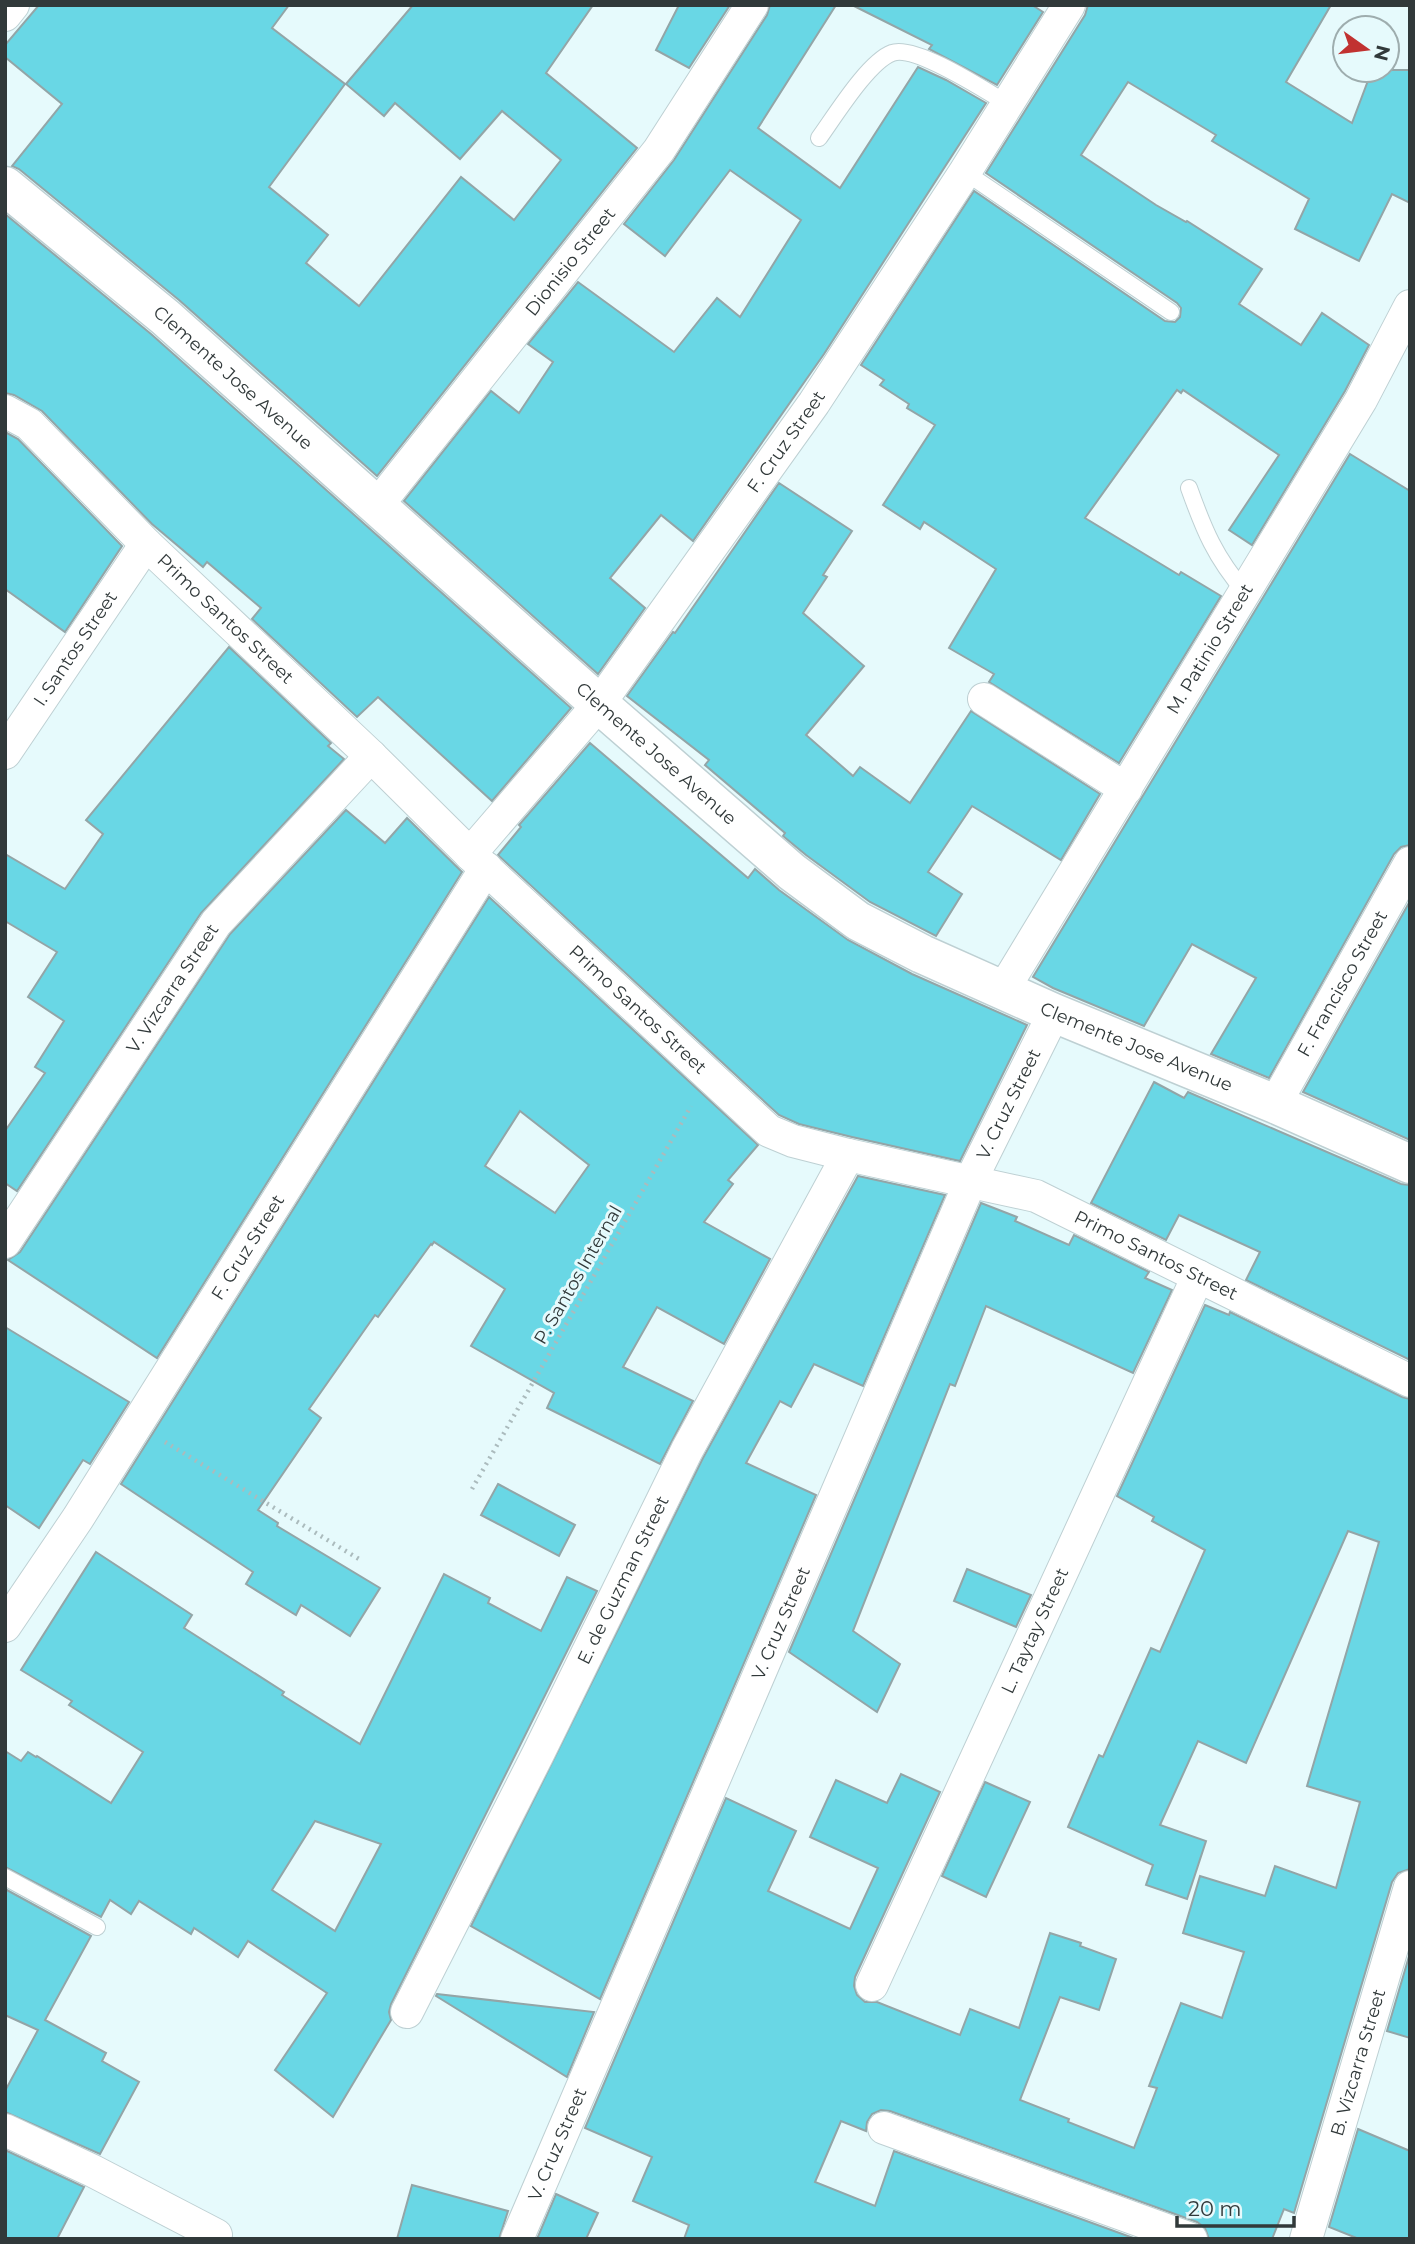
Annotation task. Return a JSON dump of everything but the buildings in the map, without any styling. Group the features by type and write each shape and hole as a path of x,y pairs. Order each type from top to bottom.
{"street":[{"path":"5,15 13,5"},
{"name":"Dionisio Street","path":"376,507 659,150 752,5"},
{"name":"F. Cruz Street","path":"5,1626 137,1424 478,861 599,704 814,403 965,172 1069,5"},
{"name":"Clemente Jose Avenue","path":"5,186 165,317 376,507 792,872 858,921 922,954 1054,1013 1275,1104 1410,1164"},
{"name":"M. Patinio Street","path":"1003,990 1361,400 1410,306"},
{"name":"Primo Santos Street","path":"5,411 29,424 146,544 478,861 769,1131 793,1141 848,1155 1036,1196 1410,1381"},
{"name":"I. Santos Street","path":"5,753 146,544"},
{"path":"984,699 1126,789"},
{"name":"V. Vizcarra Street","path":"5,1242 216,923 371,756"},
{"name":"F. Francisco Street","path":"1275,1104 1410,863"},
{"name":"V. Cruz Street","path":"517,2239 971,1180 1054,1013"},
{"name":"E. de Guzman Street","path":"407,2012 538,1754 687,1450 848,1155"},
{"name":"L. Taytay Street","path":"872,1985 1198,1276"},
{"name":"B. Vizcarra Street","path":"1306,2239 1410,1886"},
{"path":"884,2128 1191,2239"},
{"path":"5,2130 93,2171 216,2235"}],"lane":[{"path":"819,138 864,76 878,61 893,52 908,53 944,67 1008,104"},
{"path":"965,172 1171,312"},
{"path":"1189,488 1203,528 1220,560 1245,592"},
{"path":"5,1877 97,1927"}],"path":[{"name":"P. Santos Internal","path":"472,1489 708,1075"},
{"path":"137,1424 359,1559"}]}
